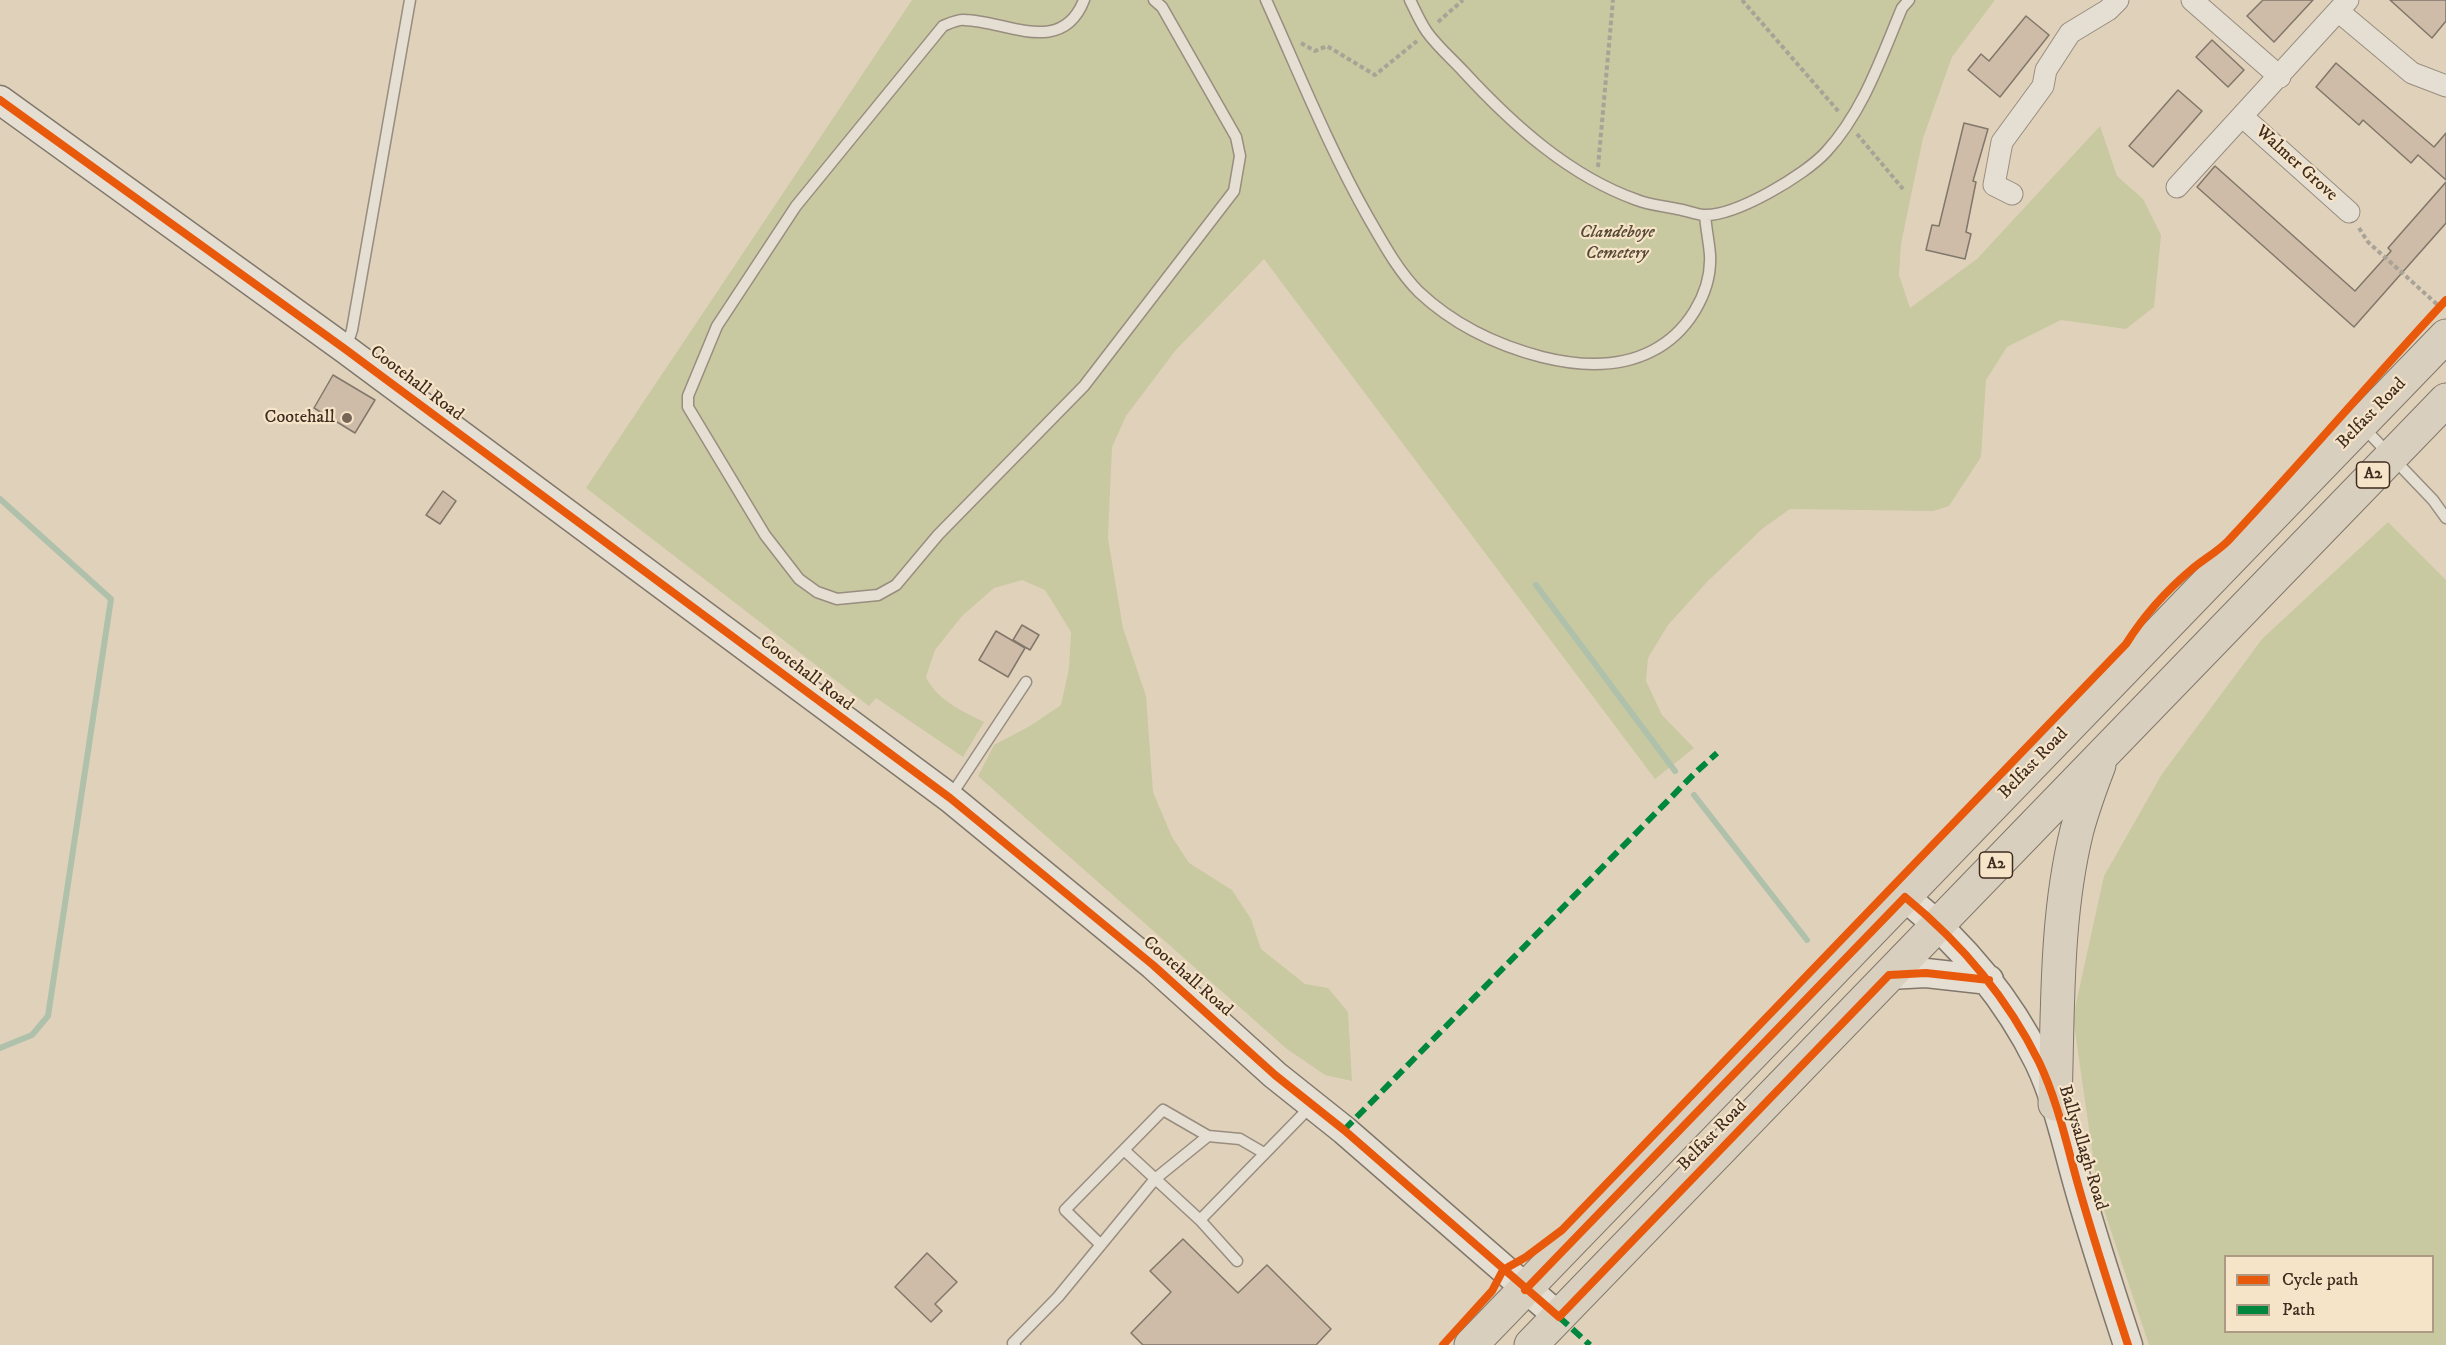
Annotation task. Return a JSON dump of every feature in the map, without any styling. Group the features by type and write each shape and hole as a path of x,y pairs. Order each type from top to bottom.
{"highway":[{"name":"Belfast Road","path":"1471,1345 2361,425 2439,328"},
{"name":"Belfast Road","path":"1531,1345 2446,400"},
{"path":"2055,1104 2061,945 2068,885 2077,832 2102,754"}],"street":[{"path":"2012,194 1994,185 2002,142 2043,86 2046,70 2070,33 2108,10 2118,0"},
{"path":"2192,0 2280,77"},
{"name":"Walmer Grove","path":"2177,187 2343,6 2412,73 2446,86"},
{"name":"Cootehall Road","path":"0,100 345,349 950,798 1153,965 1275,1075 1313,1104 1559,1317"},
{"name":"Walmer Grove","path":"2243,117 2349,212"},
{"name":"Ballysallagh Road","path":"1905,897 1938,924 1989,980 2014,1017 2039,1063 2055,1104 2128,1345"},
{"path":"1889,975 1926,973 1989,980"}],"lane":[{"path":"345,349 352,330 410,0"},
{"path":"1084,0 1066,23 1051,32 1038,34 963,19 943,26 810,189 717,326 688,396 688,407 765,535 799,579 817,592 837,599 855,598 878,595 896,585 938,535 1084,386 1234,191 1240,156 1236,137 1162,7 1154,0"},
{"path":"1266,0 1344,174 1387,250 1418,291 1450,317 1483,337 1518,351 1556,360 1610,364 1645,355 1660,347 1683,328 1701,302 1710,258 1705,215"},
{"path":"1410,0 1427,32 1495,105 1545,148 1597,182 1638,201 1705,215 1737,206 1774,191 1803,173 1826,152 1848,124 1863,99 1902,9 1909,0"},
{"path":"2361,425 2392,455 2446,518"},
{"path":"950,798 1026,682"},
{"path":"1200,1221 1313,1104"},
{"path":"1101,1245 1065,1210 1163,1110 1208,1136 1240,1139 1264,1153"},
{"path":"1015,1345 1013,1342 1058,1297 1155,1179 1208,1136"},
{"path":"1124,1150 1200,1221 1237,1261"}],"path":[{"path":"1280,30 1315,51 1327,46 1375,75 1463,0"},
{"path":"1597,182 1613,0"},
{"path":"1742,0 1903,189"},
{"path":"2349,212 2368,242 2439,328"},
{"path":"2439,328 2446,300"}],"green space":[{"name":"Clandeboye Cemetery","path":"912,0 1995,0 1952,57 1923,138 1901,244 1899,275 1910,308 1977,259 2100,126 2117,176 2143,199 2161,235 2154,307 2126,329 2061,320 2007,347 1986,380 1981,457 1949,506 1933,511 1790,509 1762,529 1707,582 1668,625 1648,658 1646,681 1662,715 1694,748 1655,779 1264,259 1175,351 1126,416 1112,447 1108,538 1123,628 1146,696 1153,792 1172,837 1189,863 1232,890 1251,919 1261,949 1305,984 1328,988 1348,1012 1352,1081 1325,1075 1287,1049 978,776 994,745 1030,726 1061,705 1069,668 1071,632 1045,590 1022,580 994,588 962,616 935,650 926,677 931,685 951,704 984,722 963,757 876,698 869,706 586,488"},
{"path":"2388,522 2446,580 2446,1345 2149,1345 2098,1192 2073,1017 2104,876 2162,774 2262,639"}],"building":[{"path":"2263,0 2313,0 2274,42 2247,16"},
{"path":"2390,0 2446,0 2446,21 2432,38"},
{"path":"2026,16 2049,35 2000,97 1968,70 1981,54 1989,61"},
{"path":"2212,40 2244,70 2228,87 2196,57"},
{"path":"2336,63 2434,147 2446,133 2446,180 2418,155 2411,163 2363,120 2359,125 2316,87"},
{"path":"2178,90 2202,111 2153,167 2129,146"},
{"path":"1964,123 1988,129 1973,181 1976,182 1966,232 1971,234 1965,259 1926,250 1932,225 1939,226"},
{"path":"2215,166 2355,291 2391,251 2388,248 2446,182 2446,223 2354,327 2197,187"},
{"name":"Cootehall","path":"333,375 375,400 355,433 314,408"},
{"path":"443,491 456,501 440,524 426,515"},
{"path":"1022,625 1039,635 1030,650 1013,640"},
{"path":"996,631 1025,648 1008,677 979,660"},
{"path":"1183,1239 1238,1293 1267,1265 1331,1329 1316,1345 1143,1345 1131,1333 1171,1292 1150,1271"},
{"path":"927,1253 957,1282 935,1304 942,1311 931,1322 895,1287"}],"waterway":[{"path":"0,499 111,599 48,1016 32,1035 0,1048"},
{"path":"1536,585 1675,771"},
{"path":"1694,795 1807,940"}],"marked path":[{"path":"1344,1130 1717,753"},
{"path":"1559,1317 1590,1345"}],"cycle path":[{"path":"0,100 345,349 950,798 1153,965 1275,1075 1344,1130 1559,1317 1889,975 1926,973 1989,980"},
{"path":"1443,1345 1492,1291 1503,1270 1526,1257 1562,1230 2126,644 2165,595 2192,569 2228,541 2446,300"},
{"path":"1525,1290 1905,897 1945,933 1981,972 2012,1015 2039,1062 2057,1108 2091,1228 2128,1345"}],"place":[{"name":"Cootehall","path":"347,418"}]}
